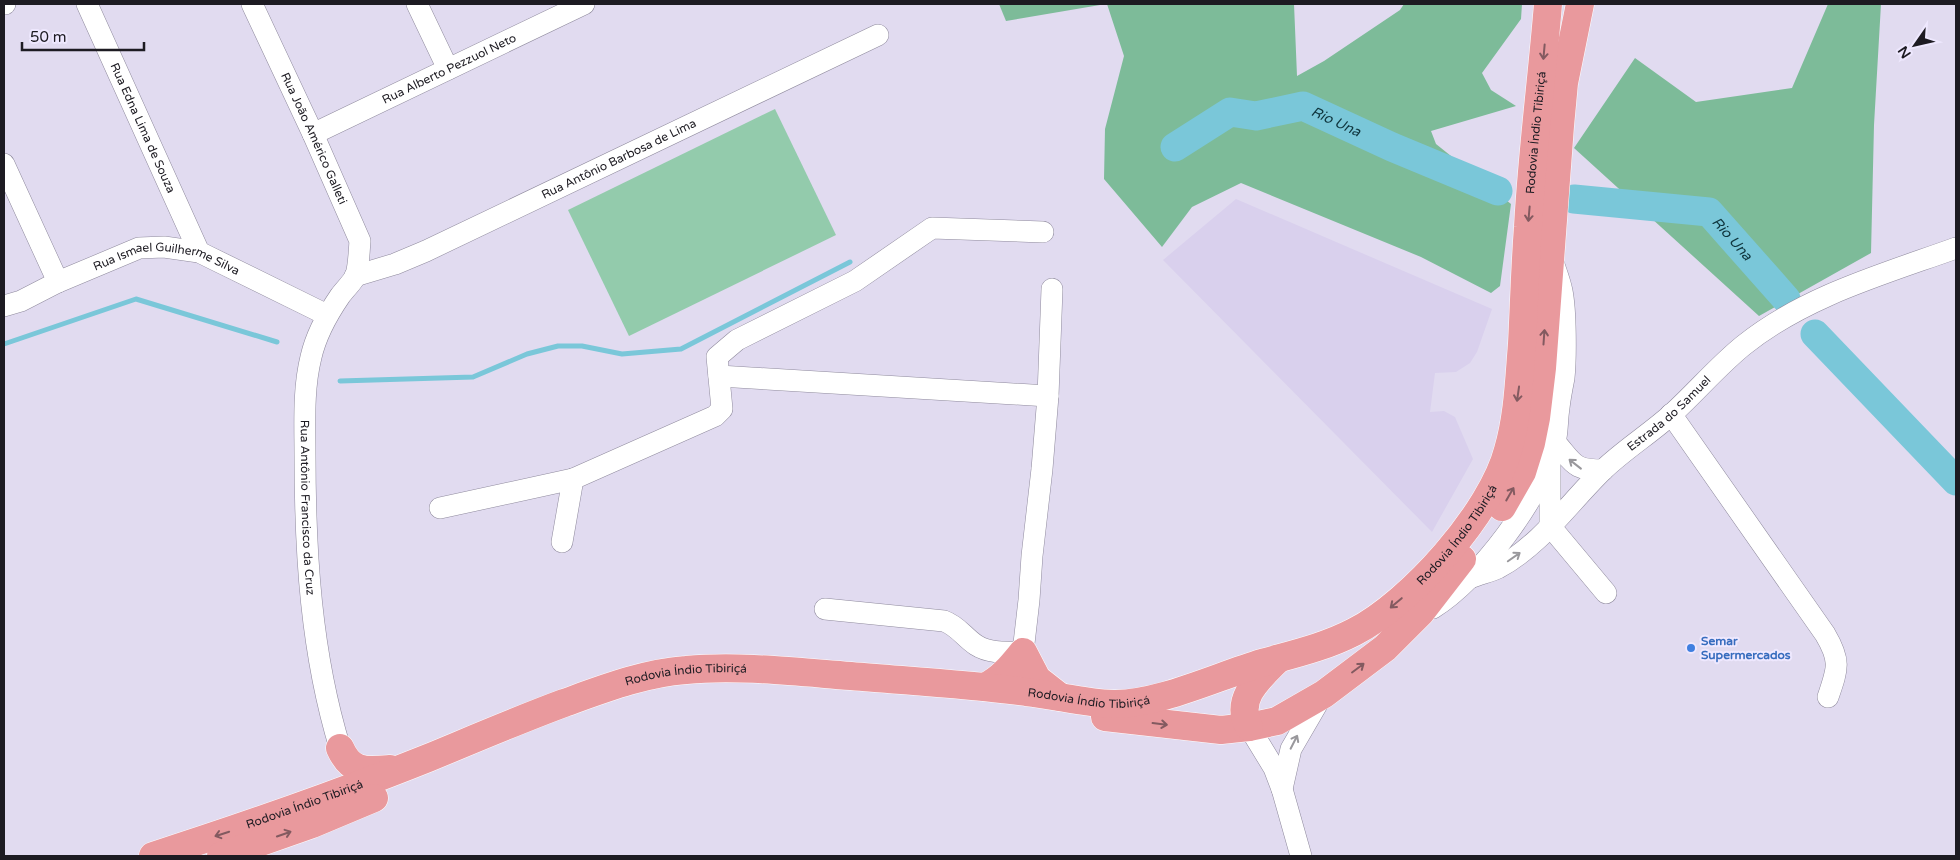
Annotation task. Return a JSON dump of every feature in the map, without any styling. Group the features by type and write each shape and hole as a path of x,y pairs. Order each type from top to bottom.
{"highway":[{"name":"Rodovia Índio Tibiriçá","path":"153,856 285,813 520,720 594,692 640,678 684,670 725,669 814,673 985,687 1115,704 1138,702 1279,658 1322,647 1360,630 1396,603 1436,565 1462,535 1486,500 1501,471 1511,437 1519,383 1528,222 1548,4"},
{"name":"Rodovia Índio Tibiriçá","path":"221,856 312,824 510,740 616,699 658,689 702,683 776,686 1020,708 1220,730 1277,721 1324,694 1384,648 1416,617 1507,499 1522,472 1531,443 1537,410 1542,368 1564,83 1580,4"},
{"path":"985,687 997,681 1023,652 1037,679 1060,697"},
{"path":"1248,727 1244,719 1244,705 1247,693 1255,681 1279,658"},
{"path":"340,748 350,765 369,770 390,770 425,759"},
{"path":"285,813 322,789 330,780 340,748"}],"street":[{"name":"Rua Edna Lima de Souza","path":"87,4 199,252"},
{"name":"Rua João Américo Galleti","path":"252,4 314,134 360,241 355,276"},
{"path":"417,4 448,69"},
{"name":"Rua Alberto Pezzuol Neto","path":"314,134 580,5"},
{"name":"Rua Antônio Barbosa de Lima","path":"355,276 426,252 878,35"},
{"path":"4,164 58,282"},
{"path":"440,508 573,479 715,416 722,409 717,357 737,340 856,281 932,228 1042,232"},
{"name":"Rua Ismael Guilherme Silva","path":"4,306 21,301 58,282 139,248 182,248 199,252 327,316"},
{"name":"Estrada do Samuel","path":"1470,578 1498,568 1518,555 1550,526 1603,470 1671,414 1743,345 1774,324 1808,305 1859,283 1956,248"},
{"path":"1550,255 1562,291 1564,317 1564,376 1553,450 1550,526 1606,593"},
{"name":"Rua Antônio Francisco da Cruz","path":"340,748 331,720 312,617 305,513 306,403 311,358 318,334 327,316 355,276"},
{"path":"825,609 944,621 959,629 984,650 1023,652 1048,396 1052,289"},
{"path":"719,376 1048,396"},
{"path":"1671,414 1835,651 1837,671 1828,697"},
{"path":"1553,450 1585,470 1603,470"},
{"path":"1416,617 1444,601 1470,578 1501,542 1526,507 1553,450"},
{"path":"562,542 573,479"},
{"path":"1282,789 1291,749 1324,694"},
{"path":"1248,727 1274,768 1301,856"}],"shaded area":[{"path":"1236,199 1492,309 1477,352 1470,363 1456,372 1435,373 1430,412 1444,411 1455,417 1473,459 1432,532 1163,260"}],"green space":[{"path":"999,4 1106,4 1006,21"},
{"path":"1107,4 1294,4 1297,76 1324,61 1400,10 1404,4 1522,4 1521,19 1482,73 1491,90 1516,106 1431,131 1436,144 1511,204 1500,286 1491,293 1421,257 1241,183 1192,207 1162,247 1104,179 1105,129 1124,56"},
{"path":"1828,4 1881,4 1874,125 1871,253 1759,316 1574,148 1635,58 1696,102 1792,88"},
{"path":"775,109 836,235 629,336 568,210"}],"waterway":[{"name":"Rio Una","path":"1175,147 1230,112 1256,116 1303,106 1392,147 1498,191"},
{"name":"Rio Una","path":"1574,199 1709,212 1786,299"},
{"path":"340,381 473,377 527,354 558,346 582,346 622,354 681,349 850,262"},
{"path":"4,344 136,299 277,342"},
{"name":"Rio Una","path":"1815,334 1956,481"}],"place":[{"name":"Semar Supermercados","path":"1691,648"}]}
